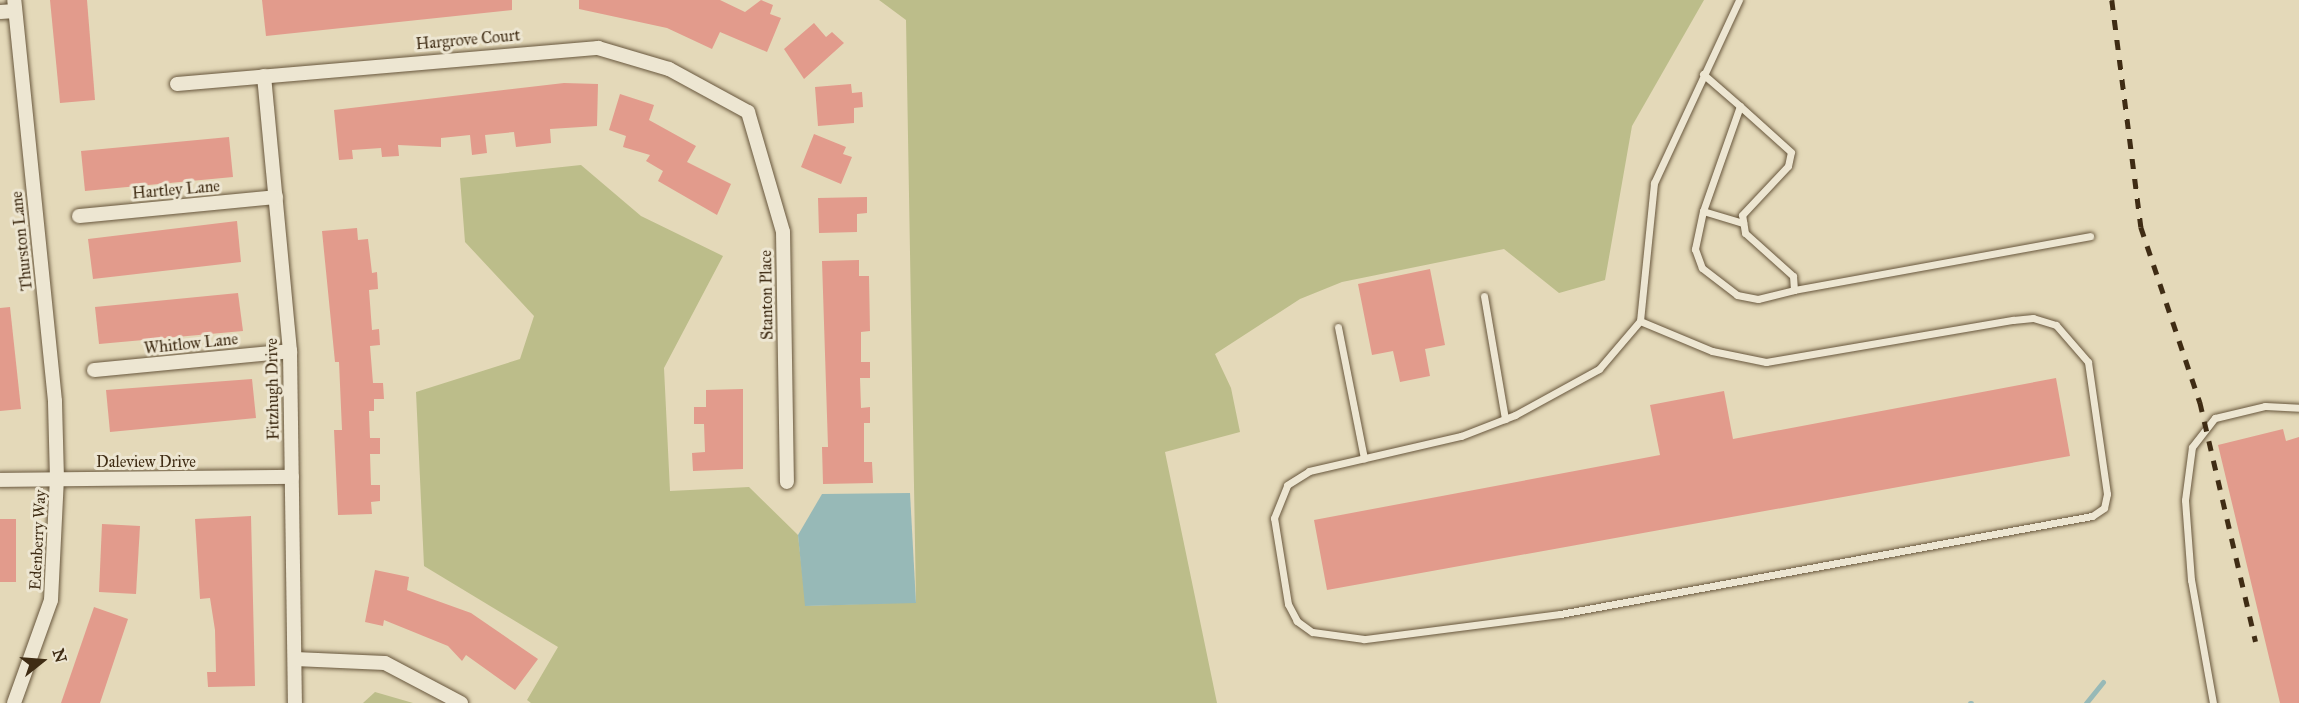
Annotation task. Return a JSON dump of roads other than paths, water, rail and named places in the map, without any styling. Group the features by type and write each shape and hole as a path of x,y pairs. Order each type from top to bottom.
{"street":[{"path":"0,12 15,5"},
{"name":"Thurston Lane","path":"15,5 55,401 57,479"},
{"name":"Hargrove Court","path":"177,84 598,48 669,69 748,112"},
{"name":"Fitzhugh Drive","path":"264,76 290,351 295,703"},
{"name":"Stanton Place","path":"748,112 783,232 787,483"},
{"name":"Hartley Lane","path":"79,216 276,197"},
{"name":"Whitlow Lane","path":"94,370 290,351"},
{"name":"Daleview Drive","path":"0,480 292,477"},
{"name":"Edenberry Way","path":"14,703 51,600 57,479"},
{"path":"295,659 384,663 461,703"}],"lane":[{"path":"1640,321 1712,351 1766,362 2013,320 2033,318 2056,325 2088,362 2107,494 2104,508 2092,516 1560,614 1364,639 1312,632 1297,621 1288,604 1275,506 1297,477 1364,458 1461,436 1505,419 1599,369 1640,321 1654,183 1739,0"},
{"path":"1704,74 1791,152 1788,166 1742,215 1745,233 1793,276 1794,290"},
{"path":"1740,106 1703,211 1695,249 1701,268 1737,295 1758,299 1794,290 2090,236"},
{"path":"1703,211 1743,223"},
{"path":"1484,296 1505,419"},
{"path":"1338,327 1364,458"},
{"path":"2213,703 2192,580 2185,500 2192,447 2215,418 2265,406 2299,408"}],"water":[{"path":"910,493 916,603 805,606 798,535 822,494"}],"waterway":[{"path":"2086,703 2103,682"}],"railway":[{"path":"2112,0 2141,227 2200,402 2256,642"}]}
